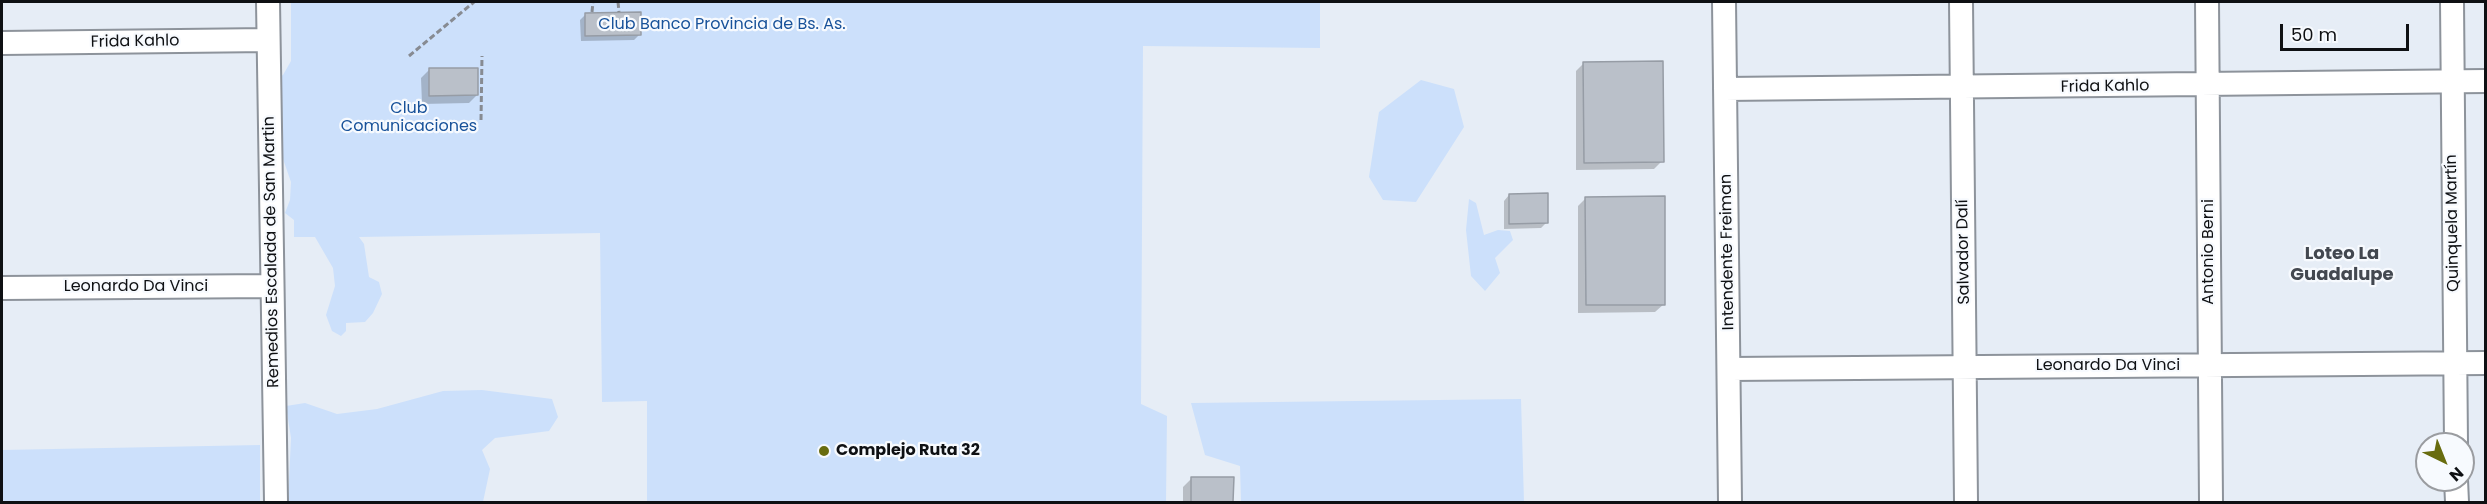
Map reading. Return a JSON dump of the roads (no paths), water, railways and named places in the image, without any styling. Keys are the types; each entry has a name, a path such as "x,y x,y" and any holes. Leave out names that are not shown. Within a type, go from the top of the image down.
{"street":[{"name":"Remedios Escalada de San Martin","path":"268,2 276,502"},
{"name":"Intendente Freiman","path":"1724,2 1730,502"},
{"name":"Salvador Dalí","path":"1961,2 1966,502"},
{"name":"Antonio Berni","path":"2207,2 2211,502"},
{"name":"Quinquela Martín","path":"2451,2 2456,432"},
{"name":"Frida Kahlo","path":"2,43 268,40"},
{"name":"Frida Kahlo","path":"1725,89 2208,86 2486,81"},
{"name":"Leonardo Da Vinci","path":"2,288 271,286"},
{"name":"Leonardo Da Vinci","path":"1730,369 2486,363"}],"place":[{"name":"Complejo Ruta 32","path":"824,451"}],"district":[{"name":"Loteo La Guadalupe","path":"2342,264"}],"park label":[{"name":"Club Banco Provincia de Bs. As.","path":"722,25"},
{"name":"Club Comunicaciones","path":"409,118"}]}
